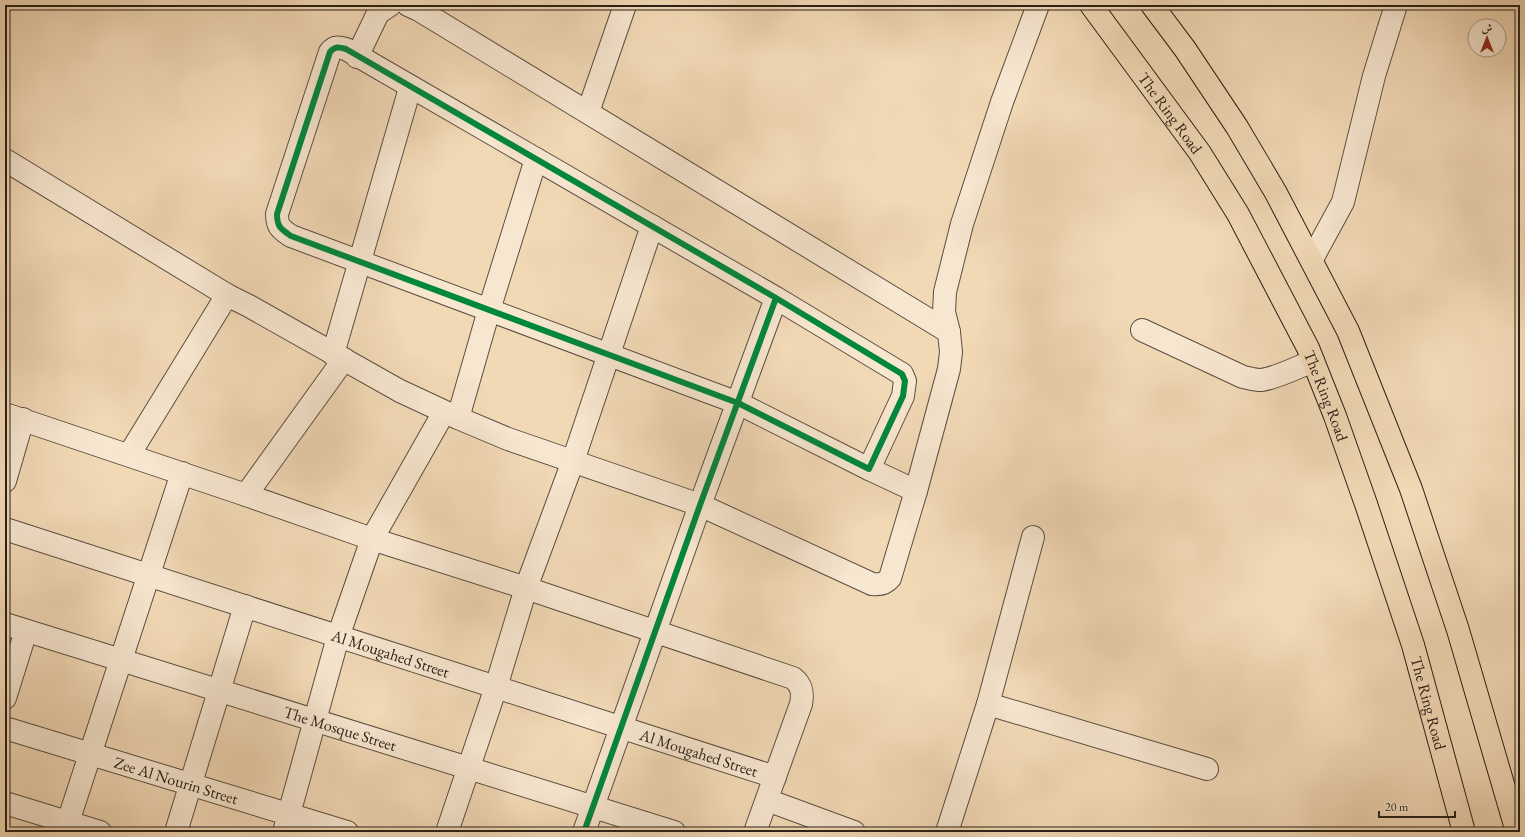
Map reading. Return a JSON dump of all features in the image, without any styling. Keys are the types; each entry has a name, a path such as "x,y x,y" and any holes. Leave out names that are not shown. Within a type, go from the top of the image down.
{"highway":[{"name":"The Ring Road","path":"1091,5 1106,23 1208,165 1238,214 1308,348 1343,438 1411,637 1464,832"},
{"path":"1152,5 1185,49 1238,127 1276,192 1348,330 1411,489 1458,630 1517,832"}],"street":[{"path":"357,57 378,13 390,5"},
{"path":"408,5 426,14 949,332"},
{"path":"588,112 625,5"},
{"path":"8,169 227,295 400,391 451,415 508,439 700,505 872,584 876,584 887,582 890,578 916,491 949,369 951,352 949,332 944,312 945,292 962,224 1002,102 1038,5"},
{"path":"1312,259 1343,202 1374,76 1396,5"},
{"path":"869,469 903,396 905,381 902,374 776,298 340,47 335,47 330,52 277,214 277,222 280,228 291,236 738,403 869,469 916,491"},
{"path":"246,495 338,357 360,261 410,88"},
{"path":"287,823 338,637 372,540 451,415 488,310 536,159"},
{"path":"447,832 496,687 526,588 574,461 652,226"},
{"path":"128,455 227,295"},
{"path":"584,832 654,631 776,298"},
{"path":"1142,330 1242,377 1252,379 1269,378 1313,361"},
{"path":"5,480 14,417 182,473 372,540 526,588 785,675 799,682 803,696 755,832"},
{"path":"68,822 182,473"},
{"name":"Al Mougahed Street","path":"5,529 775,777"},
{"path":"947,832 988,704 1033,536"},
{"path":"176,832 245,606"},
{"name":"The Mosque Street","path":"5,624 315,722 674,832"},
{"path":"5,698 26,631"},
{"path":"988,704 1207,768"},
{"name":"Zee Al Nourin Street","path":"5,728 191,784 287,823 347,832"},
{"path":"767,800 854,832"},
{"path":"5,803 99,832"}],"cycle path":[{"path":"584,832 700,505 776,298 902,374 905,381 903,396 869,469 738,403 291,236 280,227 277,214 330,52 337,48 346,49 776,298"}]}
